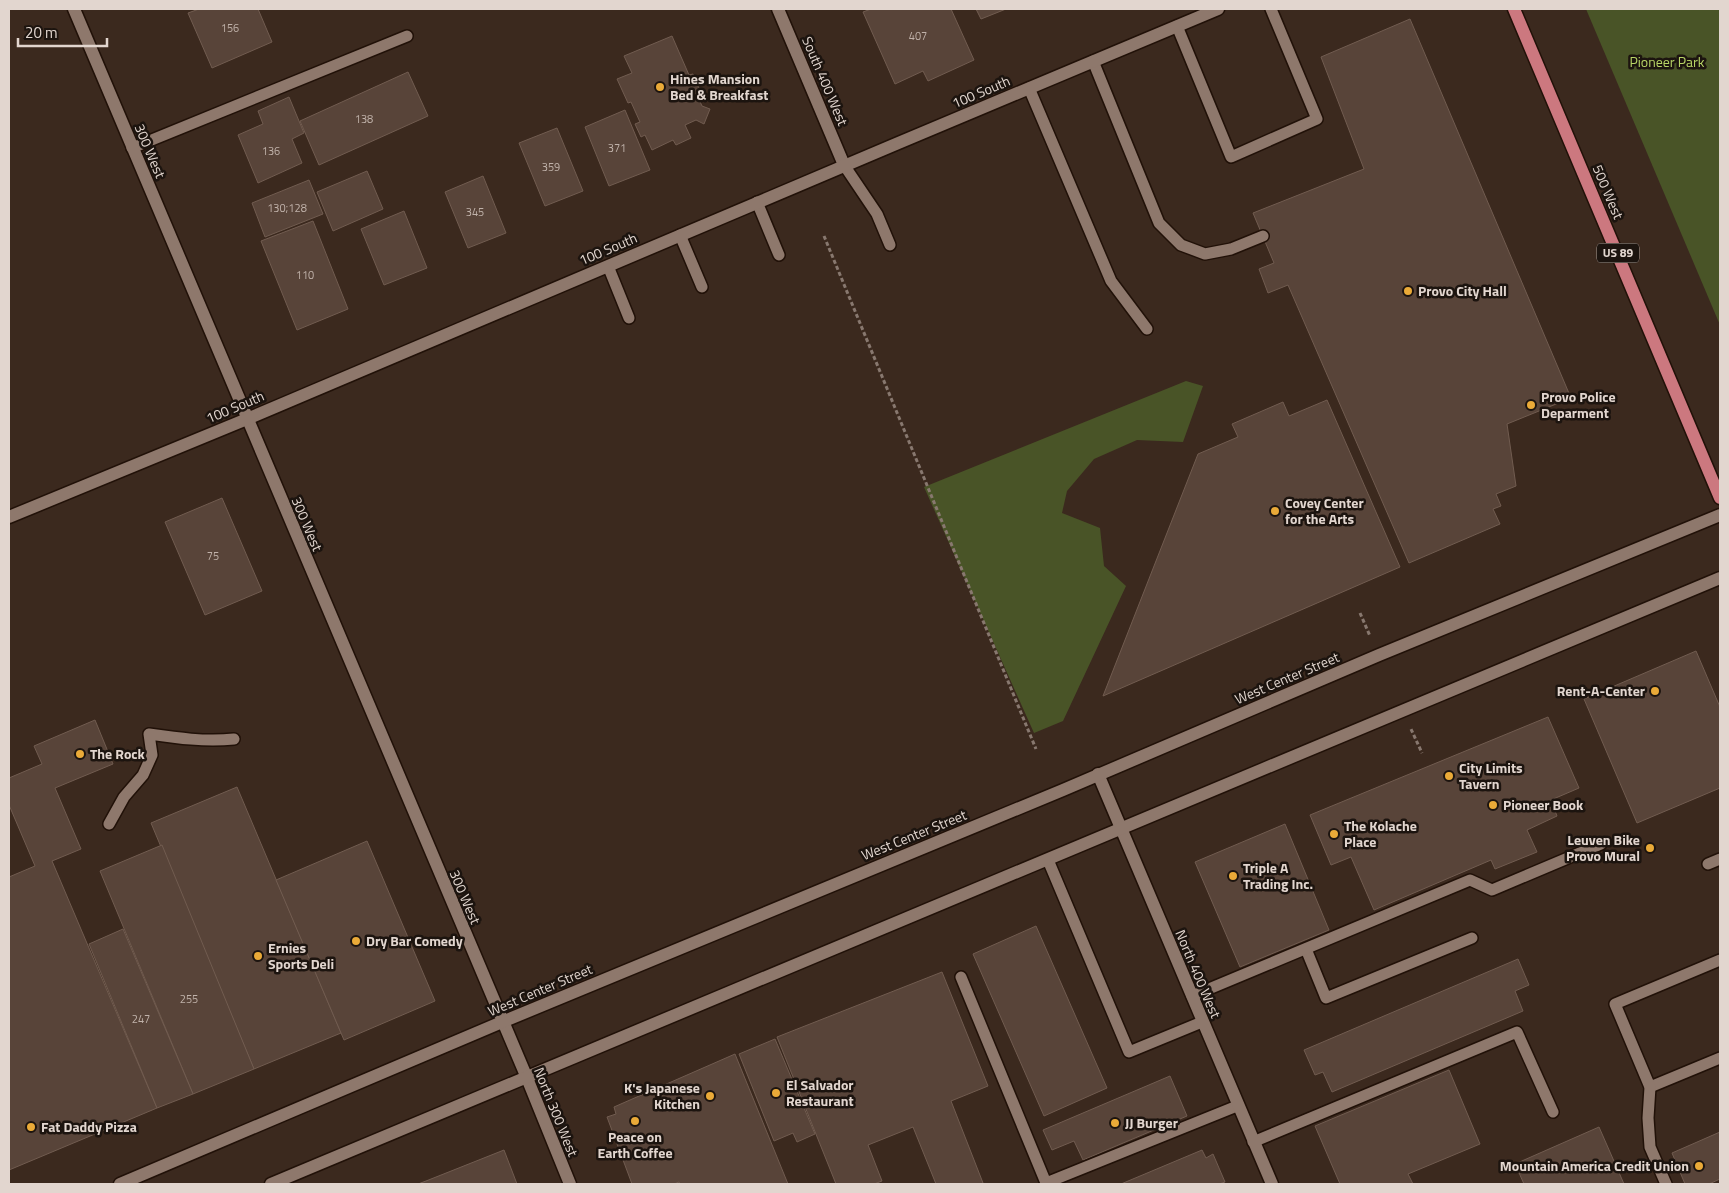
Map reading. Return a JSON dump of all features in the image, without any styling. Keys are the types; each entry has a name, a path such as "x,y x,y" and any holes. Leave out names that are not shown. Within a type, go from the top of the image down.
{"main road":[{"name":"300 West","path":"74,9 514,1050"},
{"name":"South 400 West","path":"778,9 844,166"},
{"name":"100 South","path":"9,517 247,419 757,202 1218,9"},
{"name":"500 West","path":"1514,9 1720,498"},
{"name":"West Center Street","path":"120,1184 1379,655 1720,515"},
{"path":"271,1184 1720,578"},
{"name":"North 400 West","path":"1098,774 1272,1184"},
{"name":"North 300 West","path":"514,1050 570,1184"}],"lane":[{"path":"1177,26 1231,157 1317,120 1271,9"},
{"path":"132,148 407,36"},
{"path":"1093,61 1160,223 1181,245 1205,254 1231,249 1263,236"},
{"path":"1029,88 1111,281 1147,329"},
{"path":"844,166 877,214 890,245"},
{"path":"757,202 779,255"},
{"path":"680,235 702,287"},
{"path":"608,266 629,318"},
{"path":"109,824 124,797 143,775 152,755 149,734 197,740 216,741 234,739"},
{"path":"1192,996 1470,880 1492,890 1601,844"},
{"path":"1708,864 1720,859"},
{"path":"1048,860 1130,1052 1202,1022"},
{"path":"1306,949 1326,998 1472,938"},
{"path":"1666,1184 1650,1146 1648,1118 1650,1087 1615,1004 1720,960"},
{"path":"961,977 1045,1184 1238,1106"},
{"path":"1253,1142 1517,1032 1553,1112"},
{"path":"1650,1087 1720,1058"}],"path":[{"path":"824,236 1036,750"},
{"path":"1360,613 1371,637"},
{"path":"1410,726 1422,753"}],"green space":[{"name":"Pioneer Park","path":"1586,9 1720,9 1720,325"},
{"path":"1186,381 1203,386 1183,442 1137,440 1094,459 1067,491 1062,513 1100,528 1104,566 1126,586 1063,721 1034,733 924,487"}],"building":[{"path":"199,9 258,9 272,42 212,68 188,13"},
{"path":"871,9 951,9 974,60 928,81 923,71 895,84 863,12"},
{"path":"976,9 1006,9 981,19"},
{"name":"Provo City Hall","path":"1410,19 1571,398 1507,424 1516,486 1496,494 1501,506 1493,509 1500,524 1409,563 1288,285 1268,293 1259,269 1274,263 1253,213 1364,169 1321,57"},
{"name":"Hines Mansion Bed & Breakfast","path":"672,36 689,75 693,74 702,95 698,97 702,106 710,109 704,124 696,120 685,125 691,138 676,145 673,140 652,150 645,135 641,137 635,124 640,122 631,102 628,103 617,79 632,73 624,56"},
{"path":"408,72 428,116 319,165 300,121"},
{"path":"289,97 304,133 292,139 302,163 258,183 238,135 263,124 258,111"},
{"path":"625,110 650,170 609,186 585,127"},
{"path":"557,128 583,191 545,206 519,143"},
{"path":"367,171 383,209 333,231 317,192"},
{"path":"483,176 506,233 468,248 445,192"},
{"path":"309,180 323,214 265,237 252,203"},
{"path":"404,211 427,268 384,285 361,229"},
{"path":"313,221 348,309 297,330 261,241"},
{"name":"Covey Center for the Arts","path":"1327,400 1400,567 1103,696 1198,454 1238,437 1232,424 1283,402 1289,416"},
{"path":"222,498 262,591 205,615 165,522"},
{"path":"1696,651 1720,707 1720,788 1637,823 1584,699"},
{"path":"1548,717 1579,788 1551,800 1557,816 1527,830 1537,852 1495,869 1491,860 1374,910 1351,857 1331,865 1310,815"},
{"path":"95,720 113,764 55,788 81,849 52,861 157,1108 9,1170 9,877 35,866 9,805 9,778 42,764 34,746"},
{"name":"Ernies Sports Deli","path":"237,787 341,1033 254,1069 151,823"},
{"path":"1285,824 1329,930 1240,967 1195,862"},
{"name":"Dry Bar Comedy","path":"367,841 435,1001 344,1040 276,880"},
{"path":"162,845 254,1069 193,1094 100,871"},
{"path":"1036,926 1107,1088 1044,1116 973,954"},
{"path":"123,929 193,1094 157,1108 89,944"},
{"path":"1518,959 1529,985 1515,991 1523,1011 1332,1092 1323,1072 1315,1075 1304,1050"},
{"path":"942,972 988,1086 951,1101 983,1183 936,1184 913,1127 868,1145 882,1181 874,1184 836,1184 777,1037"},
{"name":"El Salvador Restaurant","path":"775,1039 815,1134 797,1142 793,1133 774,1141 739,1054"},
{"path":"735,1054 788,1184 680,1184 679,1182 674,1184 632,1184 607,1117 616,1114 614,1107"},
{"path":"1449,1070 1480,1144 1408,1174 1413,1184 1340,1184 1315,1126"},
{"name":"JJ Burger","path":"1170,1076 1187,1116 1083,1160 1074,1141 1052,1150 1043,1130"},
{"path":"1599,1127 1624,1184 1524,1184 1515,1164"},
{"name":"Mountain America Credit Union","path":"1720,1132 1720,1179 1709,1184 1685,1184 1672,1153"},
{"path":"504,1150 517,1184 418,1184 426,1181"},
{"path":"1202,1150 1206,1158 1213,1154 1225,1182 1219,1184 1121,1184"}],"place":[{"name":"Hines Mansion Bed & Breakfast","path":"660,87"},
{"name":"Provo City Hall","path":"1408,291"},
{"name":"Provo Police Deparment","path":"1531,405"},
{"name":"Covey Center for the Arts","path":"1275,511"},
{"name":"Rent-A-Center","path":"1655,691"},
{"name":"The Rock","path":"80,754"},
{"name":"City Limits Tavern","path":"1449,776"},
{"name":"Pioneer Book","path":"1493,805"},
{"name":"The Kolache Place","path":"1334,834"},
{"name":"Leuven Bike Provo Mural","path":"1650,848"},
{"name":"Triple A Trading Inc.","path":"1233,876"},
{"name":"Dry Bar Comedy","path":"356,941"},
{"name":"Ernies Sports Deli","path":"258,956"},
{"name":"El Salvador Restaurant","path":"776,1093"},
{"name":"K's Japanese Kitchen","path":"710,1096"},
{"name":"Peace on Earth Coffee","path":"635,1121"},
{"name":"JJ Burger","path":"1115,1123"},
{"name":"Fat Daddy Pizza","path":"31,1127"},
{"name":"Mountain America Credit Union","path":"1699,1166"}]}
